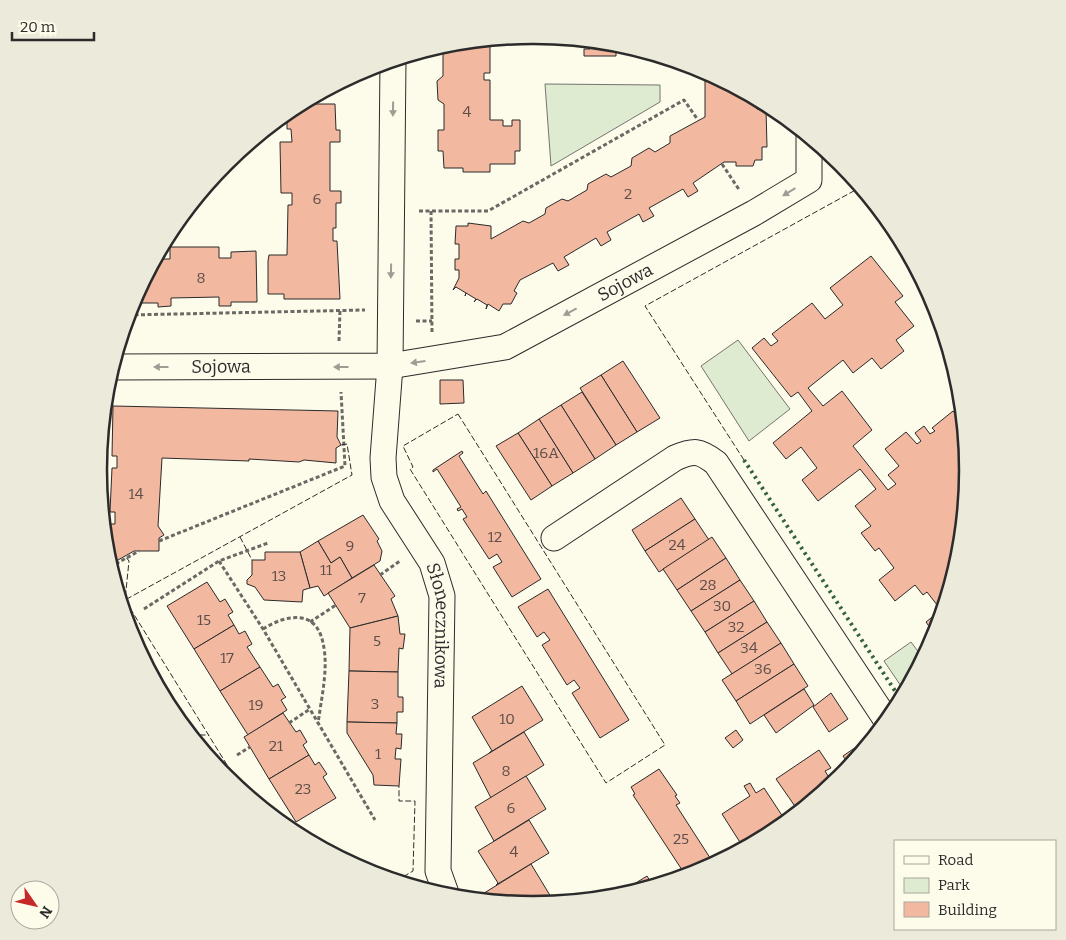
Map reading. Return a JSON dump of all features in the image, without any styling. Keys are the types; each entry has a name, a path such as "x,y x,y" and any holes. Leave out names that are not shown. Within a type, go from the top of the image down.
{"street":[{"path":"390,366 393,67"},
{"name":"Sojowa","path":"120,366 390,366 505,347 754,213 809,180 809,146"},
{"name":"Słonecznikowa","path":"390,366 383,458 384,477 392,500 432,563 442,596 438,872 443,887"},
{"path":"554,538 676,458 691,451 705,455 716,462 882,714"}],"path":[{"path":"392,211 488,211 684,100 698,120"},
{"path":"722,164 754,213"},
{"path":"431,211 432,360"},
{"path":"339,344 340,310"},
{"path":"136,315 352,310"},
{"path":"159,541 345,466 343,445"},
{"path":"144,608 219,561 268,543"},
{"path":"117,563 139,551"},
{"path":"219,561 263,630 375,820"},
{"path":"310,622 336,605"},
{"path":"263,630 276,620 290,616 303,618 316,628 323,642 324,669 318,724"},
{"path":"289,722 310,709"},
{"path":"237,755 250,747"}],"green space":[{"path":"545,84 660,85 660,102 551,166"},
{"path":"738,340 790,409 749,441 701,366"},
{"path":"911,642 918,652 901,685 884,661"}],"building":[{"path":"490,46 490,73 484,73 484,80 490,80 490,120 503,120 503,126 512,126 512,120 520,120 520,151 515,151 515,164 490,164 490,172 463,172 463,168 444,168 443,151 438,151 438,130 444,130 444,104 438,100 437,81 443,76 443,54"},
{"path":"590,47 616,52 616,56 584,56 584,49 590,49"},
{"path":"705,80 766,114 767,147 762,147 762,160 755,160 753,166 736,166 736,162 724,162 693,183 698,191 688,197 683,189 649,208 654,216 643,222 639,214 607,232 611,240 601,246 596,238 564,257 569,265 558,271 553,263 520,280 514,291 517,293 511,304 503,304 499,311 488,304 486,309 487,305 477,299 474,302 476,299 456,287 453,290 459,278 459,270 455,270 455,259 459,259 459,244 455,244 456,226 468,226 468,223 491,226 491,239 523,221 529,223 545,214 546,208 562,199 568,201 587,190 588,184 606,174 611,177 631,166 632,158 649,148 655,152 670,143 670,136 705,117"},
{"path":"315,104 335,104 336,130 340,130 340,142 330,142 330,191 341,191 341,203 336,203 336,228 333,228 333,241 337,241 340,299 284,299 284,294 268,294 269,255 287,255 288,205 292,205 292,193 281,193 280,142 292,142 291,129 287,129 287,123"},
{"path":"170,247 219,247 219,258 231,258 231,252 256,251 257,302 231,302 231,306 219,306 219,297 171,298 171,306 158,307 158,303 141,303 163,259 170,259"},
{"path":"871,256 903,296 895,302 914,326 896,340 904,351 881,369 872,358 853,373 843,360 808,388 823,406 842,391 872,430 853,446 888,490 896,484 888,475 899,466 885,449 906,432 917,444 921,441 915,433 924,426 930,434 935,431 932,428 953,411 956,415 959,470 956,526 945,580 937,605 927,592 923,595 915,585 895,601 879,580 894,568 879,548 875,551 861,533 871,526 855,506 876,489 860,469 818,501 802,480 817,468 801,447 786,459 773,443 812,411 798,392 791,397 752,348 764,338 771,346 778,341 772,334 812,303 825,319 843,305 830,288"},
{"path":"623,361 660,418 637,432 601,375"},
{"path":"601,375 637,432 616,445 580,388"},
{"path":"440,380 463,380 464,403 440,404"},
{"path":"582,392 616,445 595,459 561,405"},
{"path":"561,405 595,459 573,473 539,419"},
{"path":"113,406 338,411 337,437 341,445 336,448 336,463 304,460 299,462 249,459 249,461 162,458 158,526 164,535 159,538 159,551 134,551 117,561 110,525 115,524 115,512 110,512 112,468 117,468 117,456 112,456"},
{"path":"539,419 573,473 552,486 518,433"},
{"path":"518,433 552,486 531,500 496,446"},
{"path":"462,451 463,453 459,456 483,494 486,491 541,579 512,597 493,567 502,562 497,554 489,559 463,519 467,517 462,509 458,511 457,509 461,507 437,469 433,472 433,470"},
{"path":"681,498 695,519 645,551 632,530"},
{"path":"363,515 379,539 377,541 382,551 380,561 352,578 340,557 331,563 318,541"},
{"path":"695,519 709,540 659,572 645,551"},
{"path":"712,537 726,558 677,590 663,569"},
{"path":"318,541 331,563 340,557 352,578 324,596 318,586 310,588 300,552"},
{"path":"265,552 300,552 310,588 303,590 302,602 264,600 255,587 247,584 247,580 252,575 252,560 265,560"},
{"path":"726,558 740,580 691,611 677,590"},
{"path":"374,565 395,596 391,599 398,616 350,628 328,593"},
{"path":"740,580 754,601 705,632 691,611"},
{"path":"207,582 220,602 225,599 233,612 228,615 234,625 194,649 167,606"},
{"path":"548,589 629,720 600,738 572,693 580,688 574,680 567,685 542,645 550,640 544,632 537,637 518,607"},
{"path":"754,601 767,622 718,653 705,632"},
{"path":"398,616 400,634 405,634 403,649 399,648 398,672 349,671 350,628"},
{"path":"934,616 929,627 926,622"},
{"path":"767,622 781,643 732,674 718,653"},
{"path":"234,625 239,634 245,631 252,644 247,647 260,667 220,691 194,649"},
{"path":"781,643 794,664 736,701 722,680"},
{"path":"794,664 808,686 750,724 736,701"},
{"path":"260,667 273,687 278,684 286,697 281,700 287,710 248,735 220,691"},
{"path":"349,671 398,672 398,697 403,697 403,712 397,712 397,723 347,722"},
{"path":"522,686 543,720 489,753 492,751 472,717"},
{"path":"804,689 814,705 776,733 764,715"},
{"path":"831,693 848,719 829,732 813,707"},
{"path":"283,713 296,732 300,730 307,742 303,745 309,755 269,779 244,737"},
{"path":"347,722 397,723 396,734 402,734 401,749 396,748 395,759 401,759 399,786 374,785 373,775 347,733"},
{"path":"736,730 743,740 733,748 725,738"},
{"path":"524,732 544,765 491,798 473,763"},
{"path":"856,747 856,747 845,759 843,756"},
{"path":"819,750 831,768 825,771 828,776 795,806 776,779"},
{"path":"309,755 315,765 319,762 327,774 323,777 336,798 296,822 269,779"},
{"path":"659,769 677,795 675,796 680,803 676,805 710,858 682,869 633,795 635,794 631,787"},
{"path":"526,776 546,809 494,841 475,807"},
{"path":"750,783 756,793 764,788 782,815 740,842 722,814 750,796 744,786"},
{"path":"529,820 549,853 496,885 498,883 478,851"},
{"path":"531,864 550,895 533,896 483,893"},
{"path":"647,876 649,880 643,882 634,884"}],"hedge":[{"path":"744,460 896,692"}],"fence":[{"path":"744,460 645,306 854,191"},
{"path":"458,414 665,745 606,783 410,469 413,467 403,446 458,414"},
{"path":"127,599 352,475 347,444 341,445"},
{"path":"240,537 252,560"},
{"path":"125,556 129,561 125,595"},
{"path":"129,606 228,767"},
{"path":"200,735 209,735"},
{"path":"399,786 399,801 415,801 413,871 404,876"}]}
